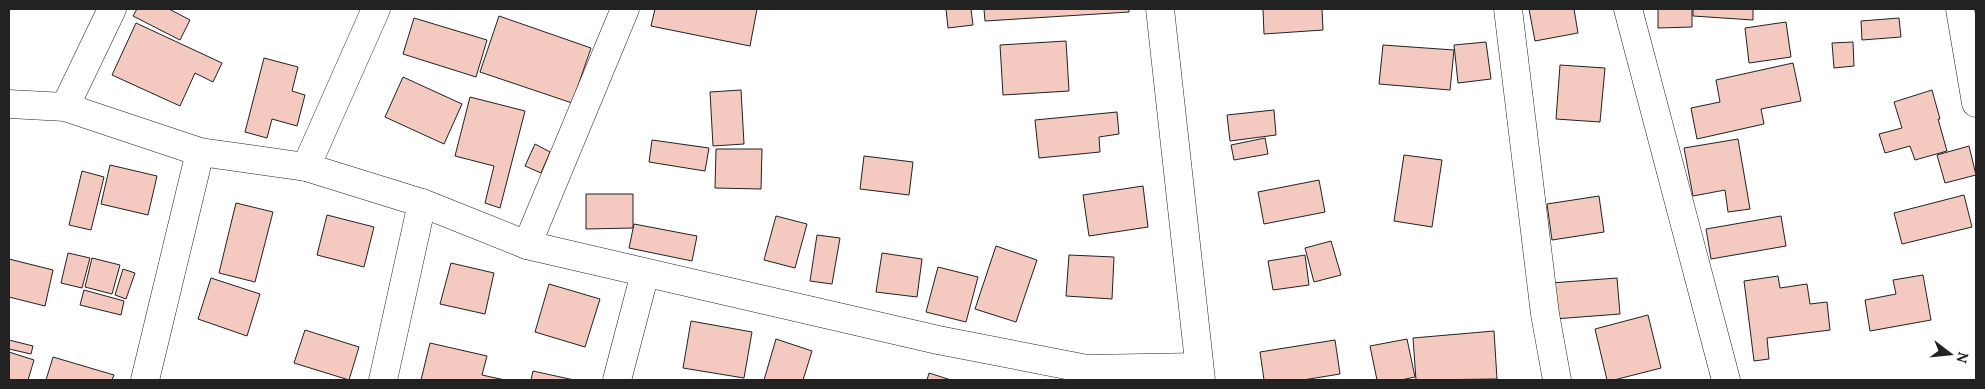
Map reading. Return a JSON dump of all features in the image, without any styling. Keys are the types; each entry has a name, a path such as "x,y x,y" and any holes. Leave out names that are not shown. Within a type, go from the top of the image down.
{"street":[{"path":"65,107 112,9"},
{"path":"306,167 376,9"},
{"path":"527,245 625,9"},
{"path":"9,104 65,107 200,152 306,167 422,203 527,245 938,340 1087,369 1200,374 1160,9"},
{"path":"1508,9 1545,314 1557,380"},
{"path":"1628,9 1726,380"},
{"path":"1960,9 1976,104"},
{"path":"145,380 200,152"},
{"path":"383,380 422,203"},
{"path":"617,380 645,273"}],"building":[{"path":"137,9 169,9 190,20 180,40 133,16"},
{"path":"655,9 757,9 750,46 651,26"},
{"path":"946,9 971,9 973,25 948,28"},
{"path":"984,9 1129,9 1129,12 985,21"},
{"path":"1263,9 1322,9 1323,30 1264,34"},
{"path":"1529,9 1574,9 1578,33 1535,41"},
{"path":"1658,9 1692,9 1692,27 1658,28"},
{"path":"1693,9 1753,9 1753,20 1693,16"},
{"path":"499,16 591,48 572,103 480,72"},
{"path":"414,18 487,40 476,77 403,54"},
{"path":"1899,18 1901,37 1862,40 1861,21"},
{"path":"1786,22 1791,57 1749,63 1745,28"},
{"path":"136,23 222,63 213,82 195,73 180,106 112,75"},
{"path":"1066,41 1069,91 1003,95 1000,45"},
{"path":"1486,42 1491,79 1458,83 1454,45"},
{"path":"1853,42 1854,66 1834,68 1832,43"},
{"path":"1383,45 1454,50 1450,90 1379,84"},
{"path":"264,58 298,67 292,91 305,95 297,126 272,119 267,138 245,132"},
{"path":"1793,63 1801,101 1761,109 1764,124 1697,139 1691,108 1720,102 1716,80"},
{"path":"1560,65 1605,68 1600,122 1556,119"},
{"path":"403,77 462,104 444,144 385,117"},
{"path":"741,90 744,144 713,146 710,92"},
{"path":"1932,90 1947,151 1915,160 1910,146 1885,153 1879,134 1902,128 1894,102"},
{"path":"470,97 525,111 500,208 485,203 494,166 455,156"},
{"path":"1274,110 1276,135 1230,141 1227,115"},
{"path":"1117,112 1119,134 1099,137 1100,152 1039,158 1035,120"},
{"path":"1265,138 1268,154 1234,160 1231,145"},
{"path":"1738,139 1750,209 1728,212 1725,190 1693,196 1684,148"},
{"path":"652,140 709,148 705,171 649,162"},
{"path":"535,144 550,152 541,173 525,166"},
{"path":"1969,146 1976,175 1945,183 1937,155"},
{"path":"716,149 762,149 761,189 715,188"},
{"path":"1404,155 1442,160 1432,227 1394,221"},
{"path":"864,156 913,162 909,195 860,189"},
{"path":"110,165 157,176 148,215 101,204"},
{"path":"82,171 104,177 91,230 69,225"},
{"path":"1319,180 1325,212 1264,224 1258,192"},
{"path":"1143,186 1148,227 1089,236 1083,195"},
{"path":"586,194 633,194 633,228 586,229"},
{"path":"1964,195 1972,227 1902,244 1894,213"},
{"path":"1599,196 1604,232 1552,240 1547,204"},
{"path":"236,203 273,212 255,282 219,273"},
{"path":"327,215 374,227 364,267 317,255"},
{"path":"776,216 807,224 795,268 764,260"},
{"path":"1781,216 1786,246 1711,259 1706,229"},
{"path":"634,224 697,236 692,261 629,248"},
{"path":"817,235 840,238 832,284 810,281"},
{"path":"1331,241 1341,275 1314,282 1305,248"},
{"path":"996,246 1037,260 1016,322 975,309"},
{"path":"68,253 90,258 82,288 61,283"},
{"path":"882,253 922,259 917,297 876,292"},
{"path":"1069,255 1114,257 1112,299 1066,296"},
{"path":"1305,255 1309,285 1273,290 1268,261"},
{"path":"92,258 120,265 112,294 85,287"},
{"path":"9,259 53,270 45,306 9,297"},
{"path":"451,263 494,273 485,314 440,304"},
{"path":"938,267 978,277 966,322 926,312"},
{"path":"123,269 135,273 126,299 115,295"},
{"path":"1923,275 1931,320 1870,331 1865,300 1896,294 1893,280"},
{"path":"1778,276 1780,288 1807,284 1810,304 1827,302 1830,330 1767,338 1769,359 1754,361 1744,281"},
{"path":"211,278 260,294 247,336 198,319"},
{"path":"1617,278 1620,314 1554,319 1551,283"},
{"path":"549,284 600,299 585,347 535,332"},
{"path":"84,290 124,301 121,315 80,305"},
{"path":"1648,315 1661,368 1614,380 1607,380 1595,329"},
{"path":"691,321 752,332 744,378 683,368"},
{"path":"305,330 359,347 349,380 294,363"},
{"path":"1494,331 1497,379 1416,380 1413,338"},
{"path":"776,339 812,351 803,380 764,380"},
{"path":"1407,339 1415,377 1401,380 1377,380 1370,346"},
{"path":"9,340 33,346 31,354 9,349"},
{"path":"1335,340 1340,374 1303,380 1264,380 1260,352"},
{"path":"430,343 487,356 482,375 505,380 421,380"},
{"path":"9,352 34,360 28,380 9,380"},
{"path":"53,357 114,375 112,380 46,380"},
{"path":"533,371 574,380 531,380"},
{"path":"929,373 951,380 927,380"}]}
